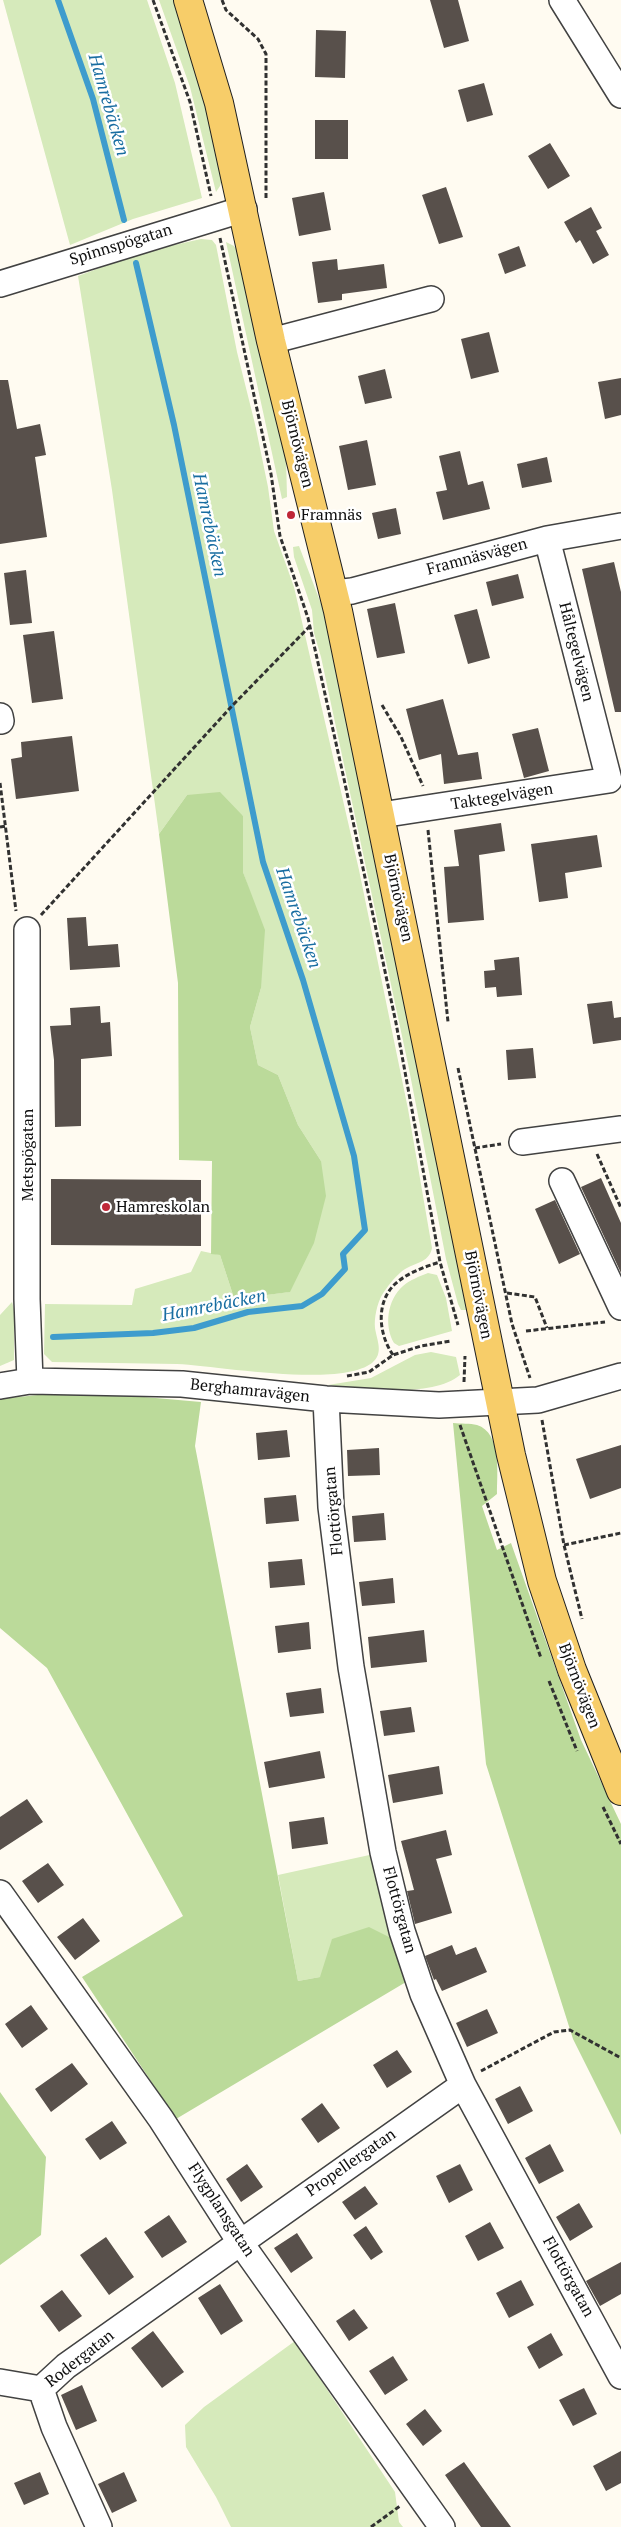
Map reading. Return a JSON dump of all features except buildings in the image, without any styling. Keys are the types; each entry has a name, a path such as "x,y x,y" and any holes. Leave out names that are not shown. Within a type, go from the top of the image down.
{"main road":[{"name":"Björnövägen","path":"188,0 219,104 244,209 271,341 334,593 500,1402 542,1581 572,1670 621,1791"}],"street":[{"path":"562,0 621,95"},
{"name":"Spinnspögatan","path":"0,284 216,216 244,209"},
{"path":"271,341 431,299"},
{"name":"Framnäsvägen","path":"334,593 352,591 546,539 621,526"},
{"name":"Håltegelvägen","path":"546,539 605,766"},
{"name":"Taktegelvägen","path":"381,815 609,780 605,766"},
{"name":"Metspögatan","path":"27,930 27,1299 30,1381"},
{"path":"522,1142 621,1129"},
{"path":"562,1181 615,1314"},
{"name":"Berghamravägen","path":"0,1386 30,1381 182,1384 326,1399 439,1404 538,1400 621,1376"},
{"name":"Flottörgatan","path":"326,1399 331,1507 351,1668 383,1852 402,1930 423,1994 462,2085 621,2376"},
{"name":"Flygplansgatan","path":"0,1893 161,2119 240,2242 442,2527"},
{"name":"Propellergatan","path":"240,2242 462,2085"},
{"name":"Rodergatan","path":"99,2527 54,2427 41,2389 66,2366 240,2242"},
{"path":"0,2382 41,2389"}],"path":[{"path":"153,0 190,102 271,474 280,536 292,565 310,627 394,1014 440,1262 414,1271 394,1285 385,1299 381,1318 382,1334 393,1355 421,1346 451,1341"},
{"path":"0,783 15,909 27,930 232,707 310,627"},
{"path":"0,827 6,826"},
{"path":"588,1133 621,1208"},
{"path":"474,1148 517,1341 538,1400 564,1545 584,1628"},
{"path":"507,1293 536,1297 547,1328"},
{"path":"526,1331 615,1314"},
{"path":"564,1545 621,1534"},
{"path":"462,2085 467,2078 554,2032 570,2030 621,2058"},
{"path":"371,2527 417,2494"}],"green space":[{"path":"3,0 147,0 175,83 202,198 133,219 70,245"},
{"path":"159,0 175,0 205,97 223,175 216,192 190,87"},
{"path":"201,239 212,240 216,245 237,352 268,487 274,531 294,587 359,870 408,1109 432,1248 428,1257 398,1274 382,1295 377,1307 375,1320 379,1347 376,1359 372,1363 356,1370 334,1374 278,1374 177,1364 52,1362 44,1354 45,1304 132,1305 135,1289 191,1272 201,1251 220,1255 234,1298 233,1306 251,1297 289,1292 321,1161 298,1125 278,1075 258,1065 250,1027 261,988 253,901 243,872 243,816 187,795 159,834 112,490 78,276 143,252"},
{"path":"226,242 234,246 240,255 286,457 287,497 282,499"},
{"path":"299,546 323,609 361,782 466,1301 466,1310 461,1310 458,1304 446,1259 408,1064 321,657 314,633 312,610 294,557 293,547"},
{"path":"220,792 243,816 243,872 265,930 261,988 250,1027 258,1065 278,1075 298,1125 321,1161 326,1196 314,1243 290,1292 251,1297 232,1307 234,1298 220,1255 211,1254 212,1161 179,1160 178,983 159,834 187,795"},
{"path":"428,1273 437,1275 446,1298 452,1331 399,1346 394,1343 388,1321 393,1298 403,1286"},
{"path":"12,1302 14,1309 14,1360 0,1366 0,1315"},
{"path":"431,1352 456,1357 460,1375 448,1382 433,1387 415,1389 378,1390 328,1385 371,1378 415,1355"},
{"path":"47,1394 110,1394 201,1402 195,1446 298,1981 320,1977 332,1939 369,1927 395,1940 406,1982 176,2119 82,1977 183,1916 47,1668 0,1628 0,1399"},
{"path":"453,1423 477,1425 485,1429 491,1436 496,1455 497,1494 482,1506 497,1550 511,1543 581,1740 621,1824 621,2135 573,2039 486,1764"},
{"path":"374,1854 395,1940 320,1977 298,1981 278,1875"},
{"path":"0,2092 46,2157 41,2235 0,2265"},
{"path":"295,2341 395,2492 399,2522 403,2527 231,2527 216,2497 186,2447 185,2425 204,2407"}],"waterway":[{"name":"Hamrebäcken","path":"58,0 93,99 124,220"},
{"name":"Hamrebäcken","path":"53,1337 153,1333 194,1328 248,1312 302,1306 322,1294 345,1269 343,1254 365,1230 354,1156 303,980 263,862 174,425 136,263"}],"place":[{"name":"Framnäs","path":"291,515"},
{"name":"Hamreskolan","path":"106,1207"}]}
